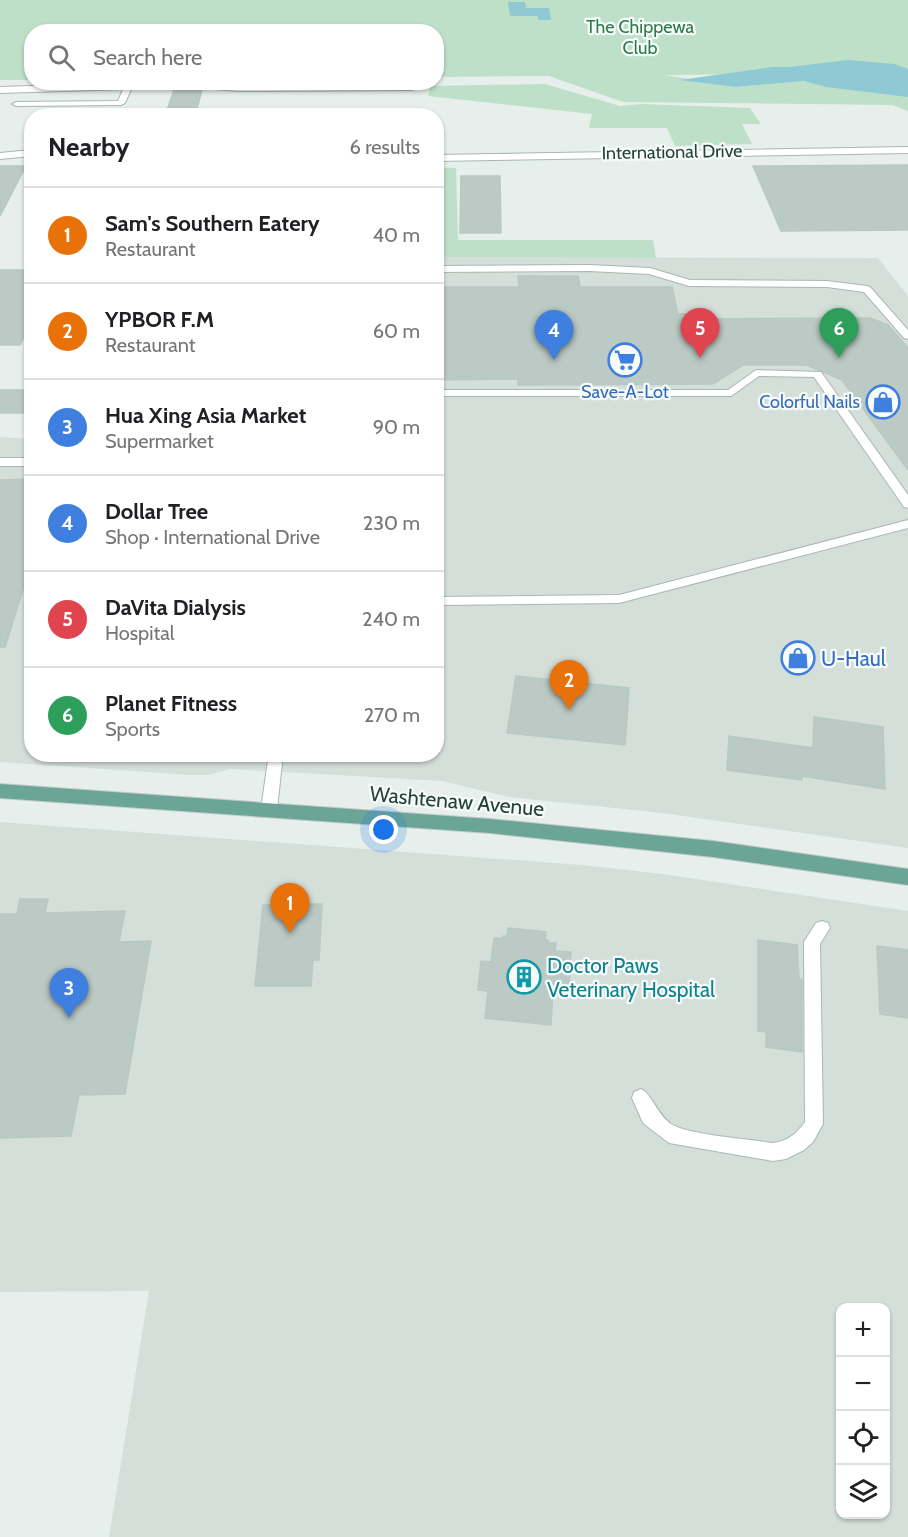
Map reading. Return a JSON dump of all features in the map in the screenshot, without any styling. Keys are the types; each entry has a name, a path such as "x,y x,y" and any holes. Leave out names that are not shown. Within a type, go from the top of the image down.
{"main road":[{"name":"Washtenaw Avenue","path":"0,790 419,819 604,837 908,877"}],"street":[{"path":"0,90 24,89"},
{"name":"International Drive","path":"444,158 908,150"},
{"path":"0,156 24,154"}],"lane":[{"path":"16,104 121,103 127,90"},
{"path":"444,269 589,268 650,271 688,283 827,284 867,289 908,336"},
{"path":"444,393 731,393 756,373 817,374 908,504"},
{"path":"0,462 24,462"},
{"path":"444,601 619,599 908,524"},
{"path":"270,809 275,762"},
{"path":"642,1098 645,1113 665,1131 676,1137 773,1152 788,1150 808,1136 814,1124 812,942 822,928"}],"shaded area":[{"path":"444,257 878,258 908,296 908,848 662,813 509,797 442,781 230,769 208,775 191,775 0,762 0,437 24,439 24,762 444,762"},
{"path":"0,822 582,865 663,874 908,911 908,1537 109,1537 149,1291 0,1292"}],"green space":[{"name":"The Chippewa Club","path":"0,0 908,0 908,73 665,75 736,87 804,81 908,96 908,111 892,105 623,102 549,76 444,77 444,24 24,24 24,80 0,80"},
{"path":"545,84 620,106 642,104 750,108 761,124 742,124 752,144 675,146 667,128 589,128 592,114 428,96 429,90 444,90 444,86"},
{"path":"444,167 456,168 458,240 653,240 656,258 444,257"}],"water":[{"path":"508,2 525,2 526,8 549,8 551,20 539,20 537,16 510,16"},
{"path":"848,60 894,64 908,69 908,97 826,87 804,81 736,87 680,80 772,67"}],"building":[{"path":"174,90 202,90 197,108 168,108"},
{"path":"908,165 908,230 781,231 753,166"},
{"path":"0,166 24,166 24,170 0,216"},
{"path":"461,176 500,176 501,233 460,233"},
{"path":"0,270 24,270 24,337 20,345 0,345"},
{"path":"518,276 578,276 580,287 672,287 678,314 692,314 693,319 870,318 888,325 908,348 908,470 842,380 807,365 743,365 713,384 518,385 518,379 444,380 444,287 519,287"},
{"path":"0,390 24,390 24,413 0,413"},
{"path":"24,479 24,586 5,647 0,647 0,480"},
{"path":"516,676 629,688 625,745 507,733"},
{"path":"814,717 883,727 885,789 802,776 802,780 727,770 729,736 813,748"},
{"path":"20,899 48,899 45,913 125,911 119,942 151,941 125,1094 79,1095 71,1136 0,1138 0,914 17,914"},
{"path":"322,904 319,960 313,960 311,986 255,986 263,905"},
{"name":"Doctor Paws Veterinary Hospital","path":"508,928 546,932 545,940 548,940 548,943 556,943 555,951 571,952 569,987 553,987 551,1025 485,1018 488,991 478,990 481,961 491,962 494,938 507,936"},
{"path":"758,940 797,945 799,979 802,980 802,1052 766,1047 766,1032 758,1031"},
{"path":"877,946 908,950 908,1018 880,1014"}],"place":[{"name":"DaVita Dialysis","path":"700,358"},
{"name":"Planet Fitness","path":"839,358"},
{"name":"Dollar Tree","path":"554,360"},
{"name":"Save-A-Lot","path":"625,360"},
{"name":"Colorful Nails","path":"883,402"},
{"name":"U-Haul","path":"798,658"},
{"name":"YPBOR F.M","path":"569,710"},
{"name":"Sam's Southern Eatery","path":"290,933"},
{"name":"Doctor Paws Veterinary Hospital","path":"524,977"},
{"name":"Hua Xing Asia Market","path":"69,1018"}]}
